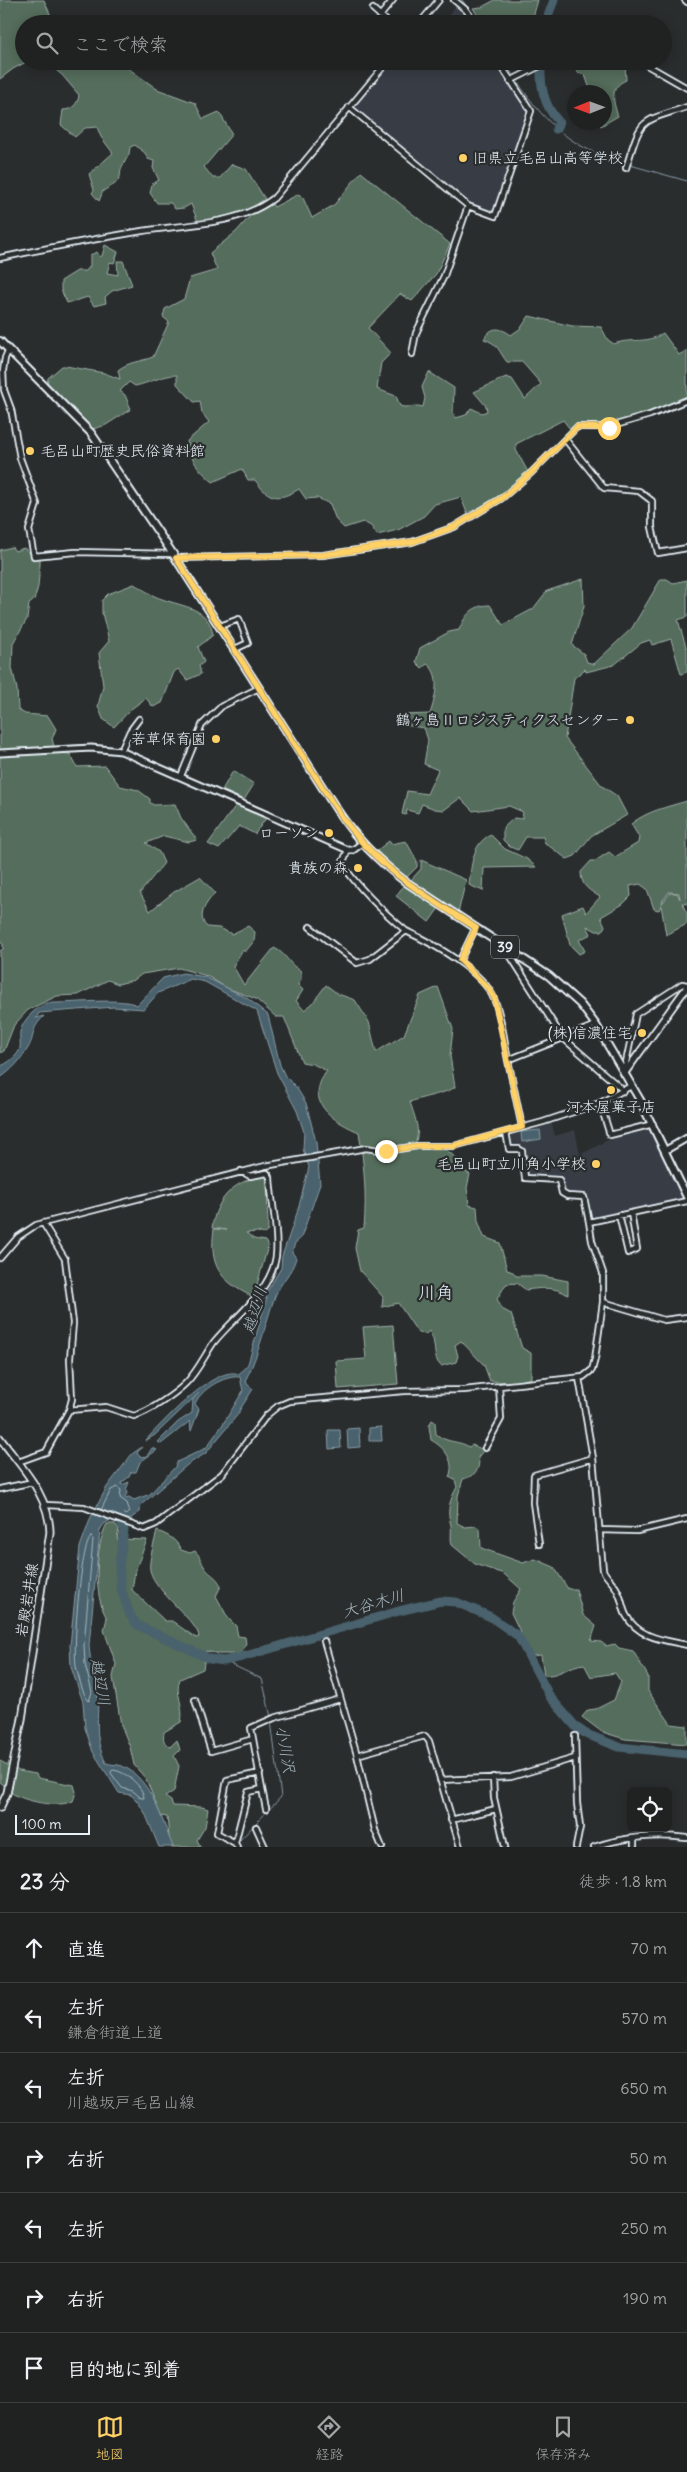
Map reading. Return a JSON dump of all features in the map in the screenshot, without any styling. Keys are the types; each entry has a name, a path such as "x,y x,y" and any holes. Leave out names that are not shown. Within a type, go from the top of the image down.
{"main road":[{"name":"39","path":"0,341 8,352 91,433 175,556 337,810 361,844 392,872 561,985 580,1004 596,1025 631,1086 666,1150 687,1197"},
{"path":"624,1074 687,986"},
{"name":"岩殿岩井線","path":"0,1438 33,1482 46,1505 49,1518 49,1544 22,1718 7,1793 0,1808"}],"street":[{"path":"381,15 392,0"},
{"path":"426,15 439,0"},
{"path":"454,0 470,15"},
{"path":"373,9 379,15"},
{"path":"0,258 136,232 204,223 256,209 274,198 381,70"},
{"path":"350,107 468,206 495,216 531,110 505,70"},
{"path":"513,80 530,70"},
{"path":"656,70 687,88"},
{"path":"626,168 637,133 645,122 657,115 674,113 687,107"},
{"path":"412,354 416,333 444,276 468,206"},
{"path":"8,352 4,358 4,390 11,409 20,458 37,504 29,530 34,556 75,552 175,556 323,555 412,542 454,527 502,498 531,473 577,427 609,428 650,415 687,400"},
{"path":"565,438 604,488 639,491 652,501 652,526 658,553 687,548"},
{"path":"220,626 238,619 248,643 234,649"},
{"path":"181,776 202,725 222,706 259,688"},
{"path":"122,751 130,731 138,719"},
{"path":"0,753 90,748 122,751 348,850 353,850 361,844"},
{"path":"348,850 342,864 373,902 406,932 460,960 488,988 494,997 522,1127"},
{"path":"310,927 357,962 370,959 406,932"},
{"path":"460,960 476,928"},
{"path":"504,946 562,1037 624,1091"},
{"path":"624,1074 636,1014 682,984 687,986"},
{"path":"508,1060 596,1025"},
{"path":"0,1258 30,1227 43,1223 242,1171 328,1154 366,1148 386,1151 417,1146 454,1146 506,1132 600,1102 631,1086"},
{"path":"600,1102 610,1135 652,1124"},
{"path":"46,1505 91,1509 133,1526 144,1529 150,1528 222,1474 268,1415 284,1404 302,1400 499,1386 579,1378 590,1373 593,1366 603,1302 603,1273 594,1250 584,1197 567,1196 562,1193 559,1180 525,1178 522,1151 519,1149 509,1149 506,1132"},
{"path":"666,1150 687,1138"},
{"path":"70,1410 106,1406 134,1416 152,1407 186,1382 223,1331 256,1296 269,1275 276,1258 270,1177 267,1173 250,1176 242,1171"},
{"path":"589,1222 687,1201"},
{"path":"619,1215 628,1254 637,1250 630,1212"},
{"path":"18,1462 46,1452 70,1410 72,1399 70,1358 73,1323 65,1259 43,1223"},
{"path":"603,1302 664,1320 687,1317"},
{"path":"579,1378 593,1458 603,1570 607,1578 616,1587 630,1621 647,1634 662,1641 687,1645"},
{"path":"485,1448 501,1419 499,1386"},
{"path":"539,1544 533,1503 534,1475 593,1458"},
{"path":"0,1489 33,1482"},
{"path":"599,1530 637,1531 687,1519"},
{"path":"324,1641 357,1755 373,1826 382,1847"},
{"path":"266,1807 266,1809 251,1728 274,1718 340,1699"},
{"path":"195,1700 211,1751 254,1739"},
{"path":"357,1755 425,1736 430,1741 460,1847"},
{"path":"575,1736 580,1827 576,1847"},
{"path":"440,1780 511,1777 575,1758"},
{"path":"260,1773 227,1780 217,1833 236,1845 248,1792 262,1789"},
{"path":"492,1777 496,1809 505,1847"},
{"path":"0,1790 7,1793"},
{"path":"451,1820 496,1809"},
{"path":"256,1827 266,1847"},
{"path":"594,1847 634,1839 687,1838"},
{"path":"634,1839 634,1847"}],"shaded area":[{"path":"457,5 467,15 449,15"},
{"name":"旧県立毛呂山高等学校","path":"384,70 502,70 529,111 493,212 471,205 353,107"},
{"name":"毛呂山町立川角小学校","path":"551,1121 555,1136 575,1130 580,1155 610,1139 648,1127 683,1198 592,1218 585,1195 568,1195 564,1192 561,1178 529,1177 524,1151 520,1146 510,1145 509,1133"}],"green space":[{"path":"0,0 44,0 51,15 15,15 15,68 0,79"},
{"path":"495,0 538,0 534,15 477,15 473,8 482,7"},
{"path":"56,70 131,70 157,89 195,103 203,119 219,112 232,134 204,167 213,178 220,178 232,164 246,169 265,199 247,211 198,222 191,204 184,208 175,209 171,203 157,203 150,193 152,184 159,180 153,168 154,161 148,159 145,153 135,145 130,147 129,154 121,169 120,177 115,184 103,191 99,201 92,193 94,190 89,174 113,153 101,137 97,127 85,128 75,137 61,125 63,110 74,106 79,95"},
{"path":"576,70 625,70 626,80 617,87 614,95 618,116 612,120 612,85 589,85 585,75 578,73"},
{"path":"361,172 450,244 436,274 412,301 400,294 368,328 391,353 381,363 377,389 396,396 400,406 423,407 425,398 422,387 429,372 454,388 453,413 456,418 466,415 471,408 482,413 487,411 486,406 474,392 506,377 512,379 525,399 541,384 522,362 507,362 496,346 484,339 490,332 496,329 503,330 511,335 521,328 529,316 572,326 601,327 608,340 614,344 651,339 663,333 679,355 687,350 687,398 607,425 577,424 570,429 563,420 516,444 516,450 528,472 492,501 467,513 461,497 435,504 424,516 398,530 377,535 371,526 363,522 344,528 336,520 330,504 317,498 306,499 299,489 280,497 270,495 255,480 248,480 242,469 213,482 195,464 187,441 209,422 202,413 200,401 194,402 177,384 177,375 166,376 135,386 129,382 120,391 125,395 131,409 106,425 93,429 47,385 48,378 62,366 104,373 120,379 118,370 122,367 153,357 169,322 163,317 165,309 184,299 190,278 217,270 210,253 236,232 252,214 272,204 274,207 299,194 303,198 312,218 334,205"},
{"path":"105,245 118,252 114,263 110,262 107,273 118,275 117,261 123,261 132,285 112,291 105,297 106,303 94,306 88,297 67,303 61,290 61,281 77,271 86,271 90,266 90,255 97,252 100,257 102,256"},
{"path":"12,547 15,551 24,548 30,553 32,558 40,558 38,587 34,600 29,604 27,619 13,643 12,668 17,689 18,710 25,714 48,716 56,729 52,739 56,753 70,754 77,767 105,766 120,786 138,790 150,799 150,803 154,805 175,804 181,818 197,840 189,842 164,836 146,843 159,852 164,863 140,893 150,911 174,892 200,877 215,893 208,901 202,914 207,927 219,928 232,934 248,926 255,932 254,941 246,951 242,951 233,966 244,985 274,948 278,950 293,966 301,971 301,979 298,985 303,990 296,1001 304,1010 312,1004 326,985 338,994 355,1000 369,1022 376,1052 404,1035 420,995 438,987 453,1029 450,1056 455,1087 410,1102 417,1129 415,1150 422,1149 432,1143 450,1153 458,1161 462,1170 470,1174 467,1188 469,1205 477,1207 478,1221 484,1237 500,1243 507,1270 513,1272 516,1276 542,1276 568,1281 568,1295 553,1289 526,1290 517,1283 506,1284 497,1299 502,1309 511,1314 522,1348 531,1353 531,1378 515,1382 490,1381 484,1365 461,1341 455,1345 458,1356 456,1362 441,1366 436,1358 432,1336 429,1331 426,1334 418,1333 398,1303 382,1307 383,1297 360,1271 355,1248 358,1230 364,1228 365,1216 364,1180 359,1132 340,1122 324,1109 318,1092 320,1082 327,1071 313,1064 302,1062 284,1017 276,1017 256,999 227,988 207,976 179,968 142,974 134,980 118,984 108,980 78,995 57,996 28,1010 14,1025 4,1051 0,1053 0,951 3,949 3,944 0,942 0,550"},
{"path":"583,579 584,606 572,645 584,654 587,662 594,664 632,628 661,579 667,579 673,583 687,580 687,617 678,620 687,650 687,672 681,674 671,639 652,645 650,640 641,643 614,665 586,672 585,669 574,678 565,738 602,786 617,796 627,815 591,836 575,856 567,859 545,843 543,837 526,837 518,850 510,847 503,840 503,828 514,818 522,819 523,812 509,806 473,811 460,798 444,810 422,804 418,813 407,810 406,815 402,814 407,791 427,794 438,770 424,764 428,740 424,728 404,725 401,721 403,715 430,714 434,701 436,680 432,668 427,664 422,668 416,662 420,648 449,632 459,630 467,615 474,609 490,605 503,625 533,609 547,591"},
{"path":"134,584 158,598 201,613 211,626 213,635 198,647 204,662 199,666 201,674 187,680 178,669 174,672 162,703 153,707 146,698 131,709 114,727 103,719 98,706 103,686 99,653 109,641 102,613 102,600 108,594"},
{"path":"233,771 254,784 244,800 222,790"},
{"path":"687,801 687,904 682,903 687,914 687,924 666,935 661,905 659,910 654,909 647,889 640,884 630,886 631,896 623,904 601,917 605,926 602,931 596,931 587,926 591,934 579,940 585,951 579,954 570,945 562,914 583,906 586,913 600,897 589,890 584,884 581,872 591,861 595,861 609,852 615,857 638,843 639,837 631,824 650,813","holes":["669,892 679,893 680,899 677,893 670,893 661,905"]},
{"path":"236,805 266,818 255,834 239,826 219,849 208,844"},
{"path":"491,835 505,849 527,859 536,867 484,868 483,891 469,885 471,871 476,849 485,838"},
{"path":"389,841 391,844 406,841 417,861 417,867 406,878 375,852"},
{"path":"421,860 466,880 458,913 410,881 421,869"},
{"path":"404,885 439,908 429,922 396,896"},
{"path":"267,1176 268,1231 264,1234 258,1232 246,1233 254,1239 265,1241 268,1246 255,1292 251,1296 231,1284 219,1270 213,1252 214,1229 227,1230 212,1228 218,1208 229,1192 237,1185 246,1181"},
{"path":"393,1325 398,1384 338,1389 336,1361 366,1359 363,1327"},
{"path":"432,1420 435,1422 436,1434 440,1437 484,1450 478,1457 479,1465 476,1471 471,1476 463,1479 458,1496 457,1523 465,1527 476,1526 480,1529 481,1548 523,1563 535,1559 554,1567 568,1589 576,1589 583,1615 596,1626 591,1641 601,1642 606,1646 615,1644 619,1648 633,1651 648,1676 648,1691 671,1724 687,1726 687,1744 625,1739 602,1732 582,1717 588,1710 596,1709 614,1700 621,1682 615,1673 591,1677 584,1664 554,1674 544,1675 541,1655 532,1656 511,1613 513,1602 521,1589 504,1574 475,1564 452,1545 449,1510 457,1487 455,1480 449,1477 451,1465 448,1455 431,1440 429,1426"},
{"path":"107,1524 115,1524 119,1529 117,1539 147,1540 135,1571 132,1590 165,1621 172,1621 196,1638 199,1637 192,1624 167,1597 153,1578 150,1562 157,1531 171,1538 181,1550 190,1553 195,1551 197,1553 205,1568 221,1586 216,1596 228,1618 236,1626 238,1636 245,1637 246,1644 241,1654 219,1654 206,1651 203,1669 180,1679 178,1689 182,1710 181,1722 164,1732 166,1744 170,1747 177,1740 180,1750 174,1756 179,1766 174,1791 165,1797 171,1801 173,1806 208,1809 205,1827 197,1840 201,1847 170,1847 167,1817 161,1816 146,1779 134,1765 130,1747 121,1725 113,1677 116,1664 104,1630 107,1618 99,1597 97,1571 100,1545"},
{"path":"0,1761 19,1771 36,1774 38,1778 74,1785 76,1792 73,1801 52,1804 28,1800 15,1795 0,1782"}],"water":[{"path":"183,973 205,977 247,998 268,1015 280,1065 285,1076 296,1087 306,1103 316,1142 320,1184 301,1238 295,1243 292,1252 296,1258 275,1296 259,1348 246,1379 247,1384 253,1389 239,1413 206,1453 187,1465 141,1505 140,1512 131,1518 132,1524 117,1516 104,1524 100,1530 89,1645 97,1691 99,1743 106,1763 122,1766 132,1772 148,1790 160,1813 173,1847 159,1847 145,1813 131,1795 119,1793 93,1752 85,1728 83,1702 71,1667 70,1646 80,1547 91,1517 107,1487 132,1454 142,1447 137,1453 140,1457 147,1456 152,1448 157,1450 140,1462 136,1472 131,1472 129,1477 121,1483 122,1485 129,1482 126,1490 128,1492 124,1498 129,1497 134,1500 150,1494 175,1467 177,1462 206,1448 243,1391 240,1377 227,1378 220,1381 207,1389 195,1404 199,1409 191,1431 190,1421 161,1444 158,1442 178,1422 192,1413 193,1399 199,1393 155,1435 145,1441 175,1410 203,1386 229,1373 239,1374 248,1364 267,1297 260,1301 281,1268 282,1256 298,1210 309,1167 303,1149 304,1132 297,1111 277,1073 257,1011 205,982 191,979 158,993 144,1009 114,1007 39,1013 36,1018 44,1016 34,1029 30,1044 22,1057 12,1069 0,1078 0,1066 6,1064 19,1051 20,1032 27,1018 47,1003 120,1001 137,1005 163,978"},
{"path":"540,1130 541,1139 522,1142 521,1132"},
{"path":"381,1427 382,1441 369,1441 369,1428"},
{"path":"359,1428 360,1447 348,1448 347,1429"},
{"path":"328,1430 340,1430 341,1448 329,1449"}],"waterway":[{"path":"462,0 473,15"},
{"path":"548,15 554,0"},
{"path":"510,70 541,113 568,138 604,157 626,164"},
{"path":"541,70 546,102 559,122 556,129"},
{"path":"630,165 687,181"},
{"name":"大谷木川","path":"118,1513 124,1530 119,1566 121,1589 130,1615 137,1625 210,1659 224,1661 242,1657 399,1611 441,1601 456,1602 491,1617 518,1636 550,1697 576,1727 586,1734 619,1747 687,1754"},
{"name":"小川沢","path":"224,1661 262,1679 271,1717"},
{"name":"小川沢","path":"237,1843 281,1797 271,1721"}],"place":[{"name":"旧県立毛呂山高等学校","path":"463,158"},
{"name":"毛呂山町歴史民俗資料館","path":"30,451"},
{"name":"鶴ヶ島Ⅱロジスティクスセンター","path":"630,720"},
{"name":"若草保育園","path":"216,739"},
{"name":"ローソン","path":"329,833"},
{"name":"貴族の森","path":"358,868"},
{"name":"(株)信濃住宅","path":"642,1033"},
{"name":"河本屋菓子店","path":"611,1090"},
{"name":"毛呂山町立川角小学校","path":"596,1164"}],"district":[{"name":"川角","path":"436,1293"}],"route":[{"path":"386,1151 417,1146 454,1146 522,1127 494,997 488,988 460,960 476,928 392,872 361,844 337,810 176,558 323,555 412,542 454,527 502,498 531,473 577,427 609,428"}],"water label":[{"name":"越辺川","path":"254,1310"},
{"name":"越辺川","path":"101,1682"}]}
